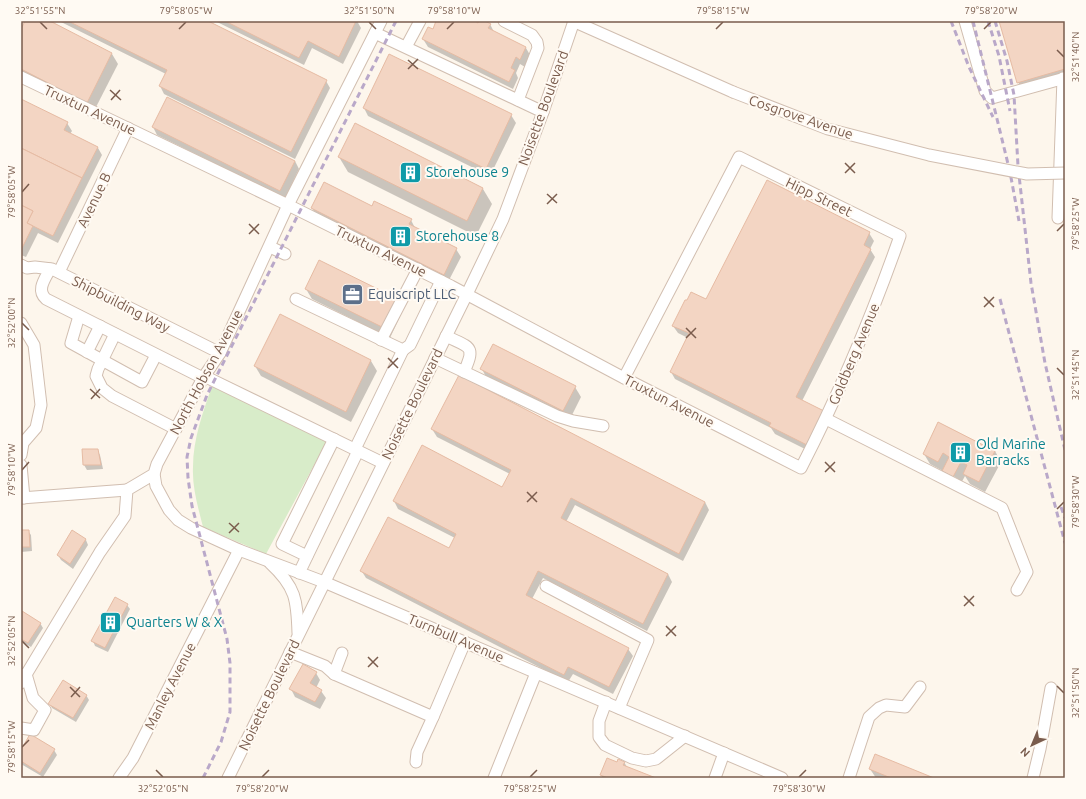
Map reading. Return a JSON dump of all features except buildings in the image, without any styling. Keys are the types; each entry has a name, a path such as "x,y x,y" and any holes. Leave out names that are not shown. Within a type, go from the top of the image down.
{"street":[{"name":"North Hobson Avenue","path":"154,474 157,464 203,377 220,353 288,205 381,21"},
{"path":"406,47 420,21"},
{"path":"504,21 532,35 537,42 538,48 518,100"},
{"name":"Cosgrove Avenue","path":"574,21 733,92 828,129 929,155 1027,174 1065,173"},
{"name":"Noisette Boulevard","path":"228,778 503,219 543,112 574,21"},
{"path":"965,21 985,91 992,98 1064,78 1058,218"},
{"path":"375,33 543,112"},
{"name":"Truxtun Avenue","path":"21,77 288,205 442,281 624,378 801,468"},
{"name":"Avenue B","path":"79,316 50,302 42,295 42,285 54,270 128,128"},
{"name":"Hipp Street","path":"624,378 739,157 900,236"},
{"name":"Goldberg Avenue","path":"801,468 826,419 878,298 900,236"},
{"path":"270,247 285,254"},
{"name":"Shipbuilding Way","path":"23,267 36,267 54,270 220,353"},
{"path":"381,340 418,269"},
{"path":"299,573 404,350 410,345 442,281"},
{"path":"296,299 404,350"},
{"path":"156,355 142,382 71,343 79,316 156,355 383,463"},
{"path":"21,323 34,345 41,405 36,428 23,444 21,455"},
{"path":"87,352 100,326"},
{"path":"115,334 96,376 98,382 106,392 176,429"},
{"path":"446,336 468,347 471,351 471,356 464,372"},
{"path":"435,358 557,416 573,421 603,426"},
{"path":"826,419 1002,508 1027,572 1017,590"},
{"path":"307,556 282,544 334,439"},
{"path":"21,464 23,498 127,490 154,474"},
{"name":"Turnbull Avenue","path":"154,474 160,497 178,520 191,528 239,550 324,582 782,778"},
{"path":"21,728 34,730 45,710 33,698 23,677 100,552 125,516 127,490"},
{"name":"Manley Avenue","path":"119,778 133,758 239,550"},
{"path":"266,560 277,569 290,586 295,596 298,635"},
{"path":"546,586 648,640 619,708"},
{"path":"416,762 417,752 465,642"},
{"path":"290,652 325,666 334,674 433,717"},
{"path":"334,674 342,653"},
{"path":"494,778 536,673"},
{"path":"849,778 869,717 879,708 886,705 905,707 920,687"},
{"path":"1033,778 1051,688"},
{"path":"606,702 599,721 599,737 605,744 632,758 646,761 656,759 684,736"},
{"path":"715,778 724,753"}],"green space":[{"path":"212,386 327,441 266,554 203,527 194,490 193,457 199,426"}],"railway":[{"path":"203,778 221,742 230,712 230,663 227,639 192,506 187,457 191,438 207,395 396,21"},
{"path":"951,21 969,67 993,117"},
{"path":"973,21 1010,172 1019,221"},
{"path":"988,21 999,56 1010,111"},
{"path":"995,21 1007,61 1014,95 1018,166 1031,283 1045,363 1065,450"},
{"path":"1000,299 1065,543"},
{"path":"1061,507 1065,518"}],"place":[{"name":"Storehouse 9","path":"411,172"},
{"name":"Storehouse 8","path":"400,236"},
{"name":"Equiscript LLC","path":"352,294"},
{"name":"Old Marine Barracks","path":"960,452"},
{"name":"Quarters W & X","path":"110,622"}]}
